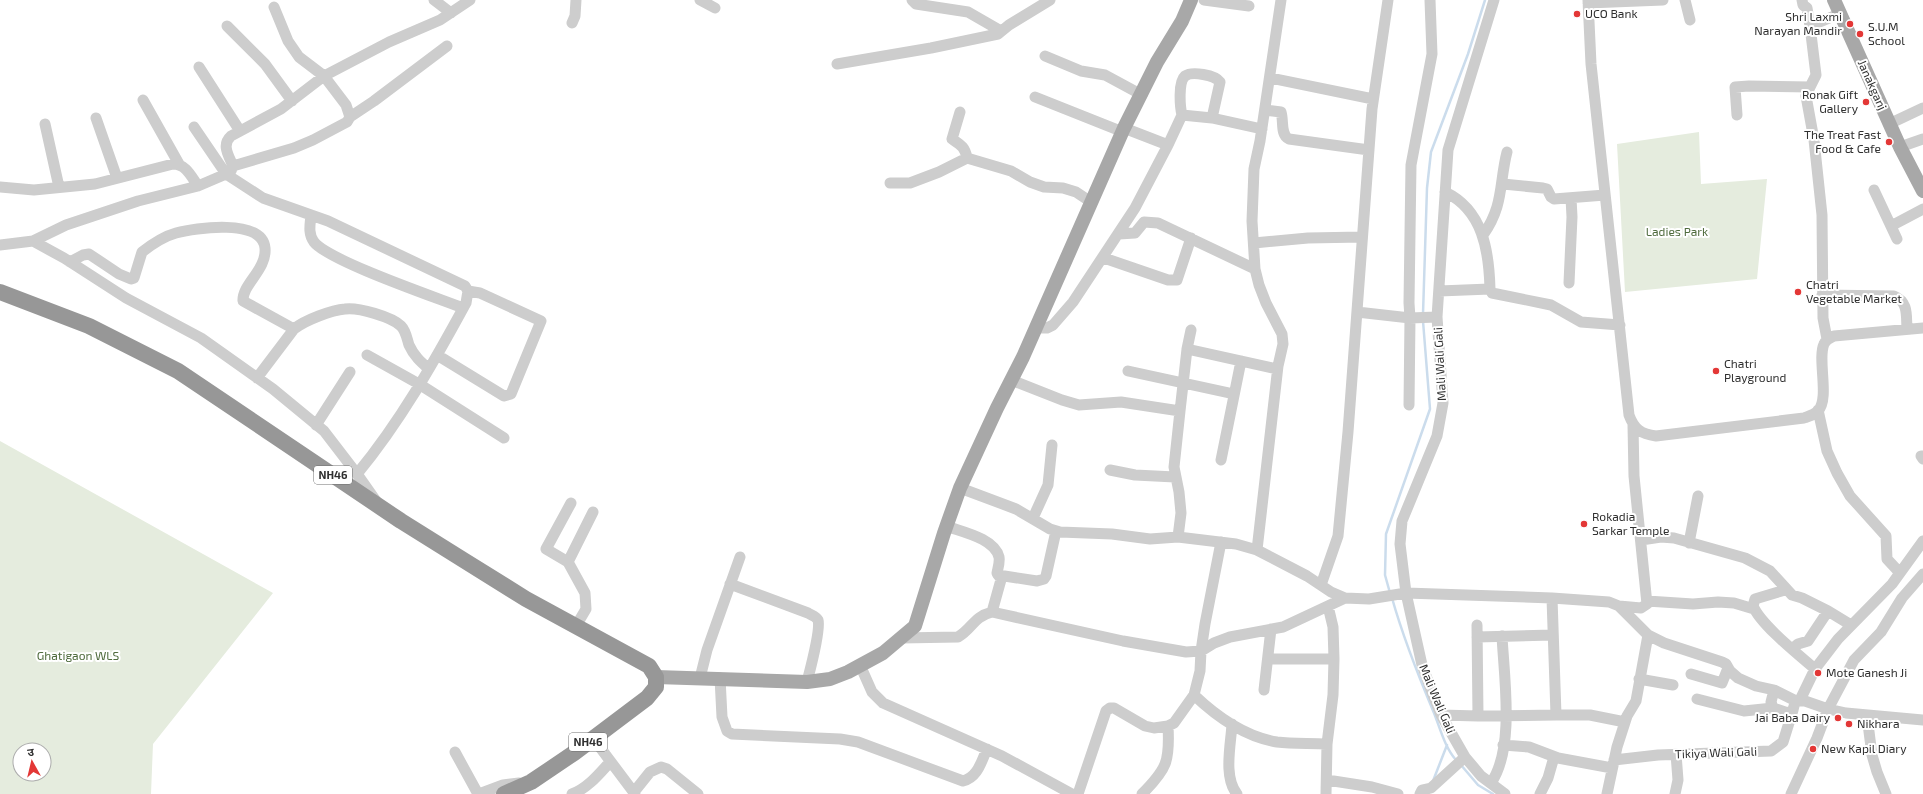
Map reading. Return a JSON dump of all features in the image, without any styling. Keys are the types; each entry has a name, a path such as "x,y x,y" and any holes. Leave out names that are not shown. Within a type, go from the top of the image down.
{"highway":[{"name":"NH46","path":"0,292 89,326 178,371 379,505 526,599 649,666 656,676 656,687 647,698 531,782 504,794"}],"main road":[{"path":"656,676 807,682 830,680 883,653 915,626 946,526 960,488 1036,328 1124,130 1157,62 1182,21 1192,0"},
{"name":"Janakganj","path":"1834,0 1889,124 1923,191"}],"street":[{"path":"434,0 451,13"},
{"path":"230,170 225,144 226,140 231,136 281,109 324,76 382,46 440,20 470,0"},
{"path":"572,23 575,16 576,0"},
{"path":"700,0 715,8"},
{"path":"912,0 916,4 968,12 1001,30"},
{"path":"837,64 978,39 998,34 1001,30 1050,0"},
{"path":"1204,0 1249,6"},
{"path":"1257,550 1278,369 1283,344 1282,334 1266,303 1255,269 1254,169 1262,129 1282,0"},
{"path":"1321,585 1338,536 1373,99 1388,0"},
{"path":"1409,406 1423,318 1409,241 1411,165 1419,131 1432,54 1430,0"},
{"name":"Mali Wali Gali","path":"1494,0 1451,135 1446,163 1439,291 1423,318 1443,403 1437,436 1402,521 1400,544 1406,593 1422,665 1442,715 1462,759 1505,794"},
{"path":"960,488 1016,509 1056,531 1069,533 1112,534 1150,539 1178,537 1221,542 1257,550 1331,592 1345,598 1369,599 1406,593 1552,598 1601,601 1619,606 1645,607 1647,602 1634,476 1633,426 1630,415 1591,64 1588,1 1663,0"},
{"path":"1686,0 1690,20"},
{"path":"1802,0 1803,5 1807,8 1816,75 1806,96 1814,140 1822,215 1823,327 1827,340"},
{"path":"274,7 288,41 299,57 324,76 346,105 350,117"},
{"path":"1810,26 1839,14"},
{"path":"227,26 265,64 292,101"},
{"path":"0,245 33,241 66,225 138,201 198,186 230,170 307,143 347,122 350,117 374,101 447,46"},
{"path":"1046,56 1081,71 1105,75 1142,94"},
{"path":"200,67 240,131"},
{"path":"1036,328 1047,328 1058,321 1104,258 1135,208 1182,115 1179,103 1183,79 1186,75 1210,75 1217,78 1220,82 1212,118"},
{"path":"1270,78 1373,99"},
{"path":"1737,115 1735,88 1749,86 1810,87"},
{"path":"1034,98 1168,145"},
{"path":"143,100 179,164 187,169 198,186"},
{"path":"1889,124 1923,108"},
{"path":"1265,110 1281,112 1284,133 1289,139 1369,150"},
{"path":"960,112 952,139 962,145 966,150 967,158"},
{"path":"1182,115 1212,118 1262,129"},
{"path":"96,118 117,178"},
{"path":"45,124 59,187"},
{"path":"194,127 230,170 263,198 328,221 464,286 468,290 480,292 541,321 511,394 504,396 437,355"},
{"path":"1900,147 1923,139"},
{"path":"1483,235 1494,218 1503,184 1503,167 1507,152"},
{"path":"890,184 915,181 939,172 967,158 1010,171 1030,182 1076,192 1091,202"},
{"path":"0,187 34,190 95,184 173,164 179,164"},
{"path":"1503,184 1547,189 1554,200 1605,195"},
{"path":"1874,190 1897,239"},
{"path":"1444,192 1459,200 1483,235 1488,255 1490,289"},
{"path":"1569,283 1572,217 1571,198"},
{"path":"1891,226 1923,209"},
{"path":"312,215 310,232 314,242 324,251 358,267 463,308"},
{"path":"1119,234 1135,233 1140,225 1148,222 1158,223 1255,269"},
{"path":"70,262 83,255 89,254 119,274 131,279 134,278 142,252 175,233 216,226 233,228 251,233 259,237 265,248 263,261 259,272 244,293 243,301 294,328"},
{"path":"1254,242 1308,238 1362,237"},
{"path":"1104,258 1168,280 1177,280 1191,238"},
{"path":"33,241 70,262 126,298 201,338 257,378 324,431 358,474 379,505"},
{"path":"1439,291 1490,289 1497,295 1551,305 1582,322 1620,325"},
{"path":"358,474 373,455 429,369 463,308 468,297 468,290"},
{"path":"1822,295 1894,296 1903,302 1906,307 1907,329"},
{"path":"257,378 294,328 301,324 345,309 354,309 376,314 400,325 404,330 410,347 417,359 429,369"},
{"path":"1357,312 1423,318"},
{"path":"1633,426 1646,434 1656,436 1804,418 1812,415 1822,404 1824,379 1823,345 1827,340 1834,336 1923,328"},
{"path":"1178,537 1181,513 1174,467 1182,382 1191,330"},
{"path":"1187,349 1278,369"},
{"path":"367,355 419,384 504,438"},
{"path":"1220,460 1241,361"},
{"path":"1128,371 1234,394"},
{"path":"316,425 350,372"},
{"path":"1011,380 1079,405 1121,402 1180,411"},
{"path":"1818,410 1827,451 1837,474 1850,496 1886,536 1888,558 1900,573"},
{"path":"1033,518 1048,485 1052,446"},
{"path":"1110,470 1135,475 1175,477"},
{"path":"1689,543 1698,496"},
{"path":"571,503 546,549 568,562 585,593 587,602 586,609 576,626"},
{"path":"568,562 593,512"},
{"path":"946,526 979,538 995,550 1000,560 997,573 1002,576 1037,581 1044,579 1056,531"},
{"path":"1641,540 1661,537 1674,538 1745,558 1770,571 1785,590 1792,595 1802,598 1828,611 1851,625"},
{"name":"Tikiya Wali Gali","path":"1503,744 1529,747 1554,756 1613,764 1676,754 1771,751 1783,742 1796,704 1816,669 1851,625 1892,584 1923,541"},
{"path":"1078,794 1104,716 1110,708 1114,708 1144,726 1154,728 1168,726 1174,723 1194,695 1200,671 1201,651 1221,542"},
{"path":"700,678 707,650 740,557"},
{"path":"1791,794 1817,738 1828,709 1854,660 1881,632 1902,598 1923,574"},
{"path":"992,612 1002,576"},
{"path":"730,584 816,617 818,621 818,632 807,682"},
{"path":"1754,609 1752,606 1755,599 1785,590"},
{"path":"901,638 958,637 963,634 980,615 992,612 1123,641 1186,652 1201,651 1214,643 1230,637 1283,627 1345,598"},
{"path":"1552,598 1552,635 1556,715"},
{"path":"1647,602 1693,604 1718,602 1734,603 1754,609 1792,649 1816,669"},
{"path":"1326,794 1327,744 1333,695 1334,659 1333,627 1328,606"},
{"path":"1619,606 1648,635 1664,643 1722,662 1726,664 1733,675 1738,678 1756,686 1774,690 1796,704 1867,716 1923,720"},
{"path":"1792,649 1798,644 1808,641 1828,611"},
{"path":"1264,690 1271,629"},
{"path":"1478,716 1477,631 1502,636 1552,635"},
{"path":"1607,794 1613,764 1625,722 1636,701 1648,635"},
{"path":"1491,784 1498,773 1501,764 1506,716 1502,636"},
{"path":"1268,659 1334,659"},
{"path":"860,665 872,692 883,703 987,749 1065,792"},
{"path":"1690,674 1722,683 1728,668"},
{"path":"720,678 722,717 727,731 732,734 840,739 858,742 963,781 970,779 977,773 987,749"},
{"path":"1640,679 1673,685"},
{"path":"1773,708 1771,702 1774,690"},
{"path":"1194,695 1217,716 1258,736 1277,742 1327,744"},
{"path":"1696,699 1744,711 1773,708 1788,713 1796,704"},
{"path":"1442,715 1590,715 1625,722"},
{"path":"1867,716 1872,755 1876,772 1886,794"},
{"path":"1232,724 1230,781 1237,794"},
{"path":"1142,794 1156,780 1168,759 1168,726"},
{"path":"593,738 634,793 650,772 661,767 667,769 698,794"},
{"path":"455,752 479,794 503,785 531,782"},
{"path":"1675,794 1678,780 1676,754"},
{"path":"1540,794 1548,778 1554,756"},
{"path":"1428,790 1462,759"},
{"path":"572,794 580,791 590,784 610,762"},
{"path":"1326,780 1372,787 1398,794"}],"green space":[{"name":"Ladies Park","path":"1699,132 1701,184 1767,179 1757,279 1625,292 1617,144"},
{"name":"Ghatigaon WLS","path":"0,441 273,593 153,744 151,794 0,794"}],"waterway":[{"path":"1423,314 1427,188 1431,152 1468,54 1485,0"},
{"path":"1390,593 1385,575 1386,534 1430,409 1423,321"},
{"path":"1392,598 1411,656 1443,738 1456,760"},
{"path":"1433,781 1447,745"},
{"path":"1461,765 1478,785 1493,794"}],"place":[{"name":"UCO Bank","path":"1577,14"},
{"name":"Shri Laxmi Narayan Mandir","path":"1850,24"},
{"name":"S.U.M School","path":"1860,34"},
{"name":"Ronak Gift Gallery","path":"1866,102"},
{"name":"The Treat Fast Food & Cafe","path":"1889,142"},
{"name":"Chatri Vegetable Market","path":"1798,292"},
{"name":"Chatri Playground","path":"1716,371"},
{"name":"Rokadia Sarkar Temple","path":"1584,524"},
{"name":"Mote Ganesh Ji","path":"1818,673"},
{"name":"Jai Baba Dairy","path":"1838,718"},
{"name":"Nikhara","path":"1849,724"},
{"name":"New Kapil Diary","path":"1813,749"}]}
